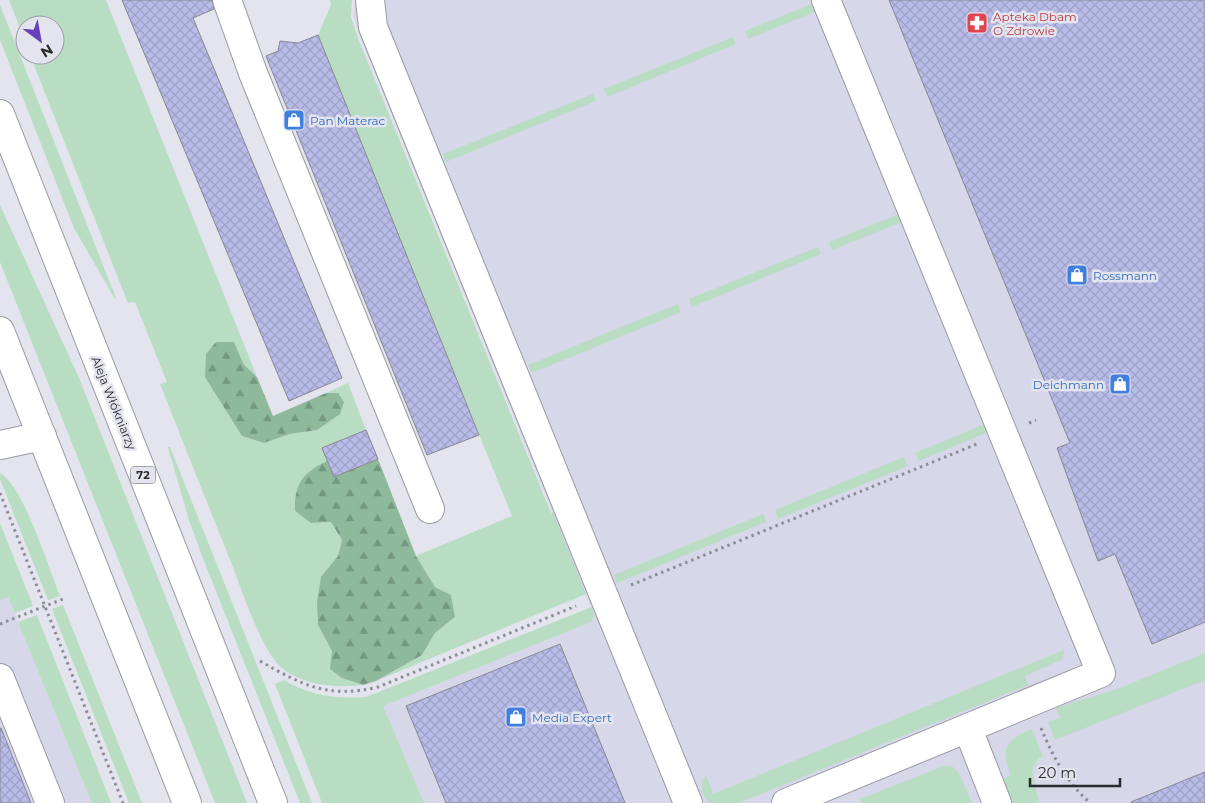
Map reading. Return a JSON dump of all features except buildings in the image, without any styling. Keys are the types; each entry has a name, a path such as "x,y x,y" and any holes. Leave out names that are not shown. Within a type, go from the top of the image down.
{"main road":[{"path":"227,0 253,73 430,509"},
{"path":"370,0 373,26 688,803"},
{"path":"786,803 968,730 1101,673 826,0"},
{"name":"Aleja Włókniarzy","path":"0,114 273,803"},
{"path":"0,331 187,803"},
{"path":"0,444 42,436"},
{"path":"0,678 50,803"},
{"path":"968,730 997,803"}],"path":[{"path":"628,586 1036,420"},
{"path":"0,493 123,803"},
{"path":"0,624 63,599"},
{"path":"260,661 300,683 318,689 335,692 362,690 378,687 569,608"},
{"path":"1038,721 1051,753 1071,785 1090,803"}],"shaded area":[{"path":"355,0 1205,0 1205,803 424,803 382,706 591,622 594,615 360,37 353,16"},
{"path":"0,524 8,597 92,803 0,803"}],"green space":[{"path":"9,0 106,0 257,377 244,365 234,342 226,408 242,436 264,443 290,434 317,430 338,393 326,393 348,383 366,430 323,448 327,461 306,474 298,486 295,511 311,523 331,522 342,540 338,556 321,577 318,625 332,651 342,678 363,685 332,686 311,682 292,675 275,660 259,633 160,384 167,382 135,302 128,303 34,65 65,65 65,15 15,15"},
{"path":"330,0 352,0 351,17 358,38 551,513 553,512 586,594 376,681 422,655 435,633 455,617 451,595 435,587 416,556 512,516 318,35 331,5"},
{"path":"814,3 817,11 748,39 745,31"},
{"path":"0,5 15,43 15,65 24,65 115,299 74,228 0,40"},
{"path":"733,37 736,44 607,97 604,89"},
{"path":"593,94 596,101 446,162 443,154"},
{"path":"0,205 79,378 247,803 215,803 0,262"},
{"path":"899,214 902,222 832,250 829,242"},
{"path":"818,247 821,254 692,307 689,299"},
{"path":"678,304 681,312 532,373 528,365"},
{"path":"216,342 234,342 244,365 257,377 273,416 326,393 338,393 344,402 340,414 317,430 290,434 264,443 242,436 205,377 206,354"},
{"path":"985,424 988,432 919,461 915,453"},
{"path":"168,447 170,447 312,803 300,803 202,556 188,517"},
{"path":"904,457 908,466 778,519 775,510"},
{"path":"378,459 416,556 435,587 451,595 455,617 435,633 422,655 376,681 363,685 342,678 330,669 332,651 318,625 317,602 321,577 338,556 342,540 331,522 311,523 295,511 295,502 298,486 306,475 319,465 327,461 334,477"},
{"path":"0,473 18,493 60,596 48,600 0,479"},
{"path":"763,514 766,522 617,583 614,575"},
{"path":"0,523 33,606 15,613 8,597 0,600"},
{"path":"63,605 142,803 129,803 52,609"},
{"path":"592,607 594,615 591,622 383,706 424,803 322,803 275,684 284,680 314,693 334,697 366,697"},
{"path":"37,615 111,803 92,803 18,622"},
{"path":"1064,650 1063,659 1025,676 1028,685 739,803 709,803 704,796 702,782 706,775 713,794"},
{"path":"1205,653 1205,680 1055,740 1048,722 1060,718 1056,708 1120,688"},
{"path":"1032,729 1043,757 1038,759 1032,770 1039,803 1012,803 1002,779 1011,775 1006,758 1007,746 1016,737"},
{"path":"944,766 952,766 959,773 972,803 861,803 860,799"}],"place":[{"name":"Apteka Dbam O Zdrowie","path":"977,23"},
{"name":"Pan Materac","path":"294,120"},
{"name":"Rossmann","path":"1077,275"},
{"name":"Deichmann","path":"1120,384"},
{"name":"Media Expert","path":"516,717"}]}
